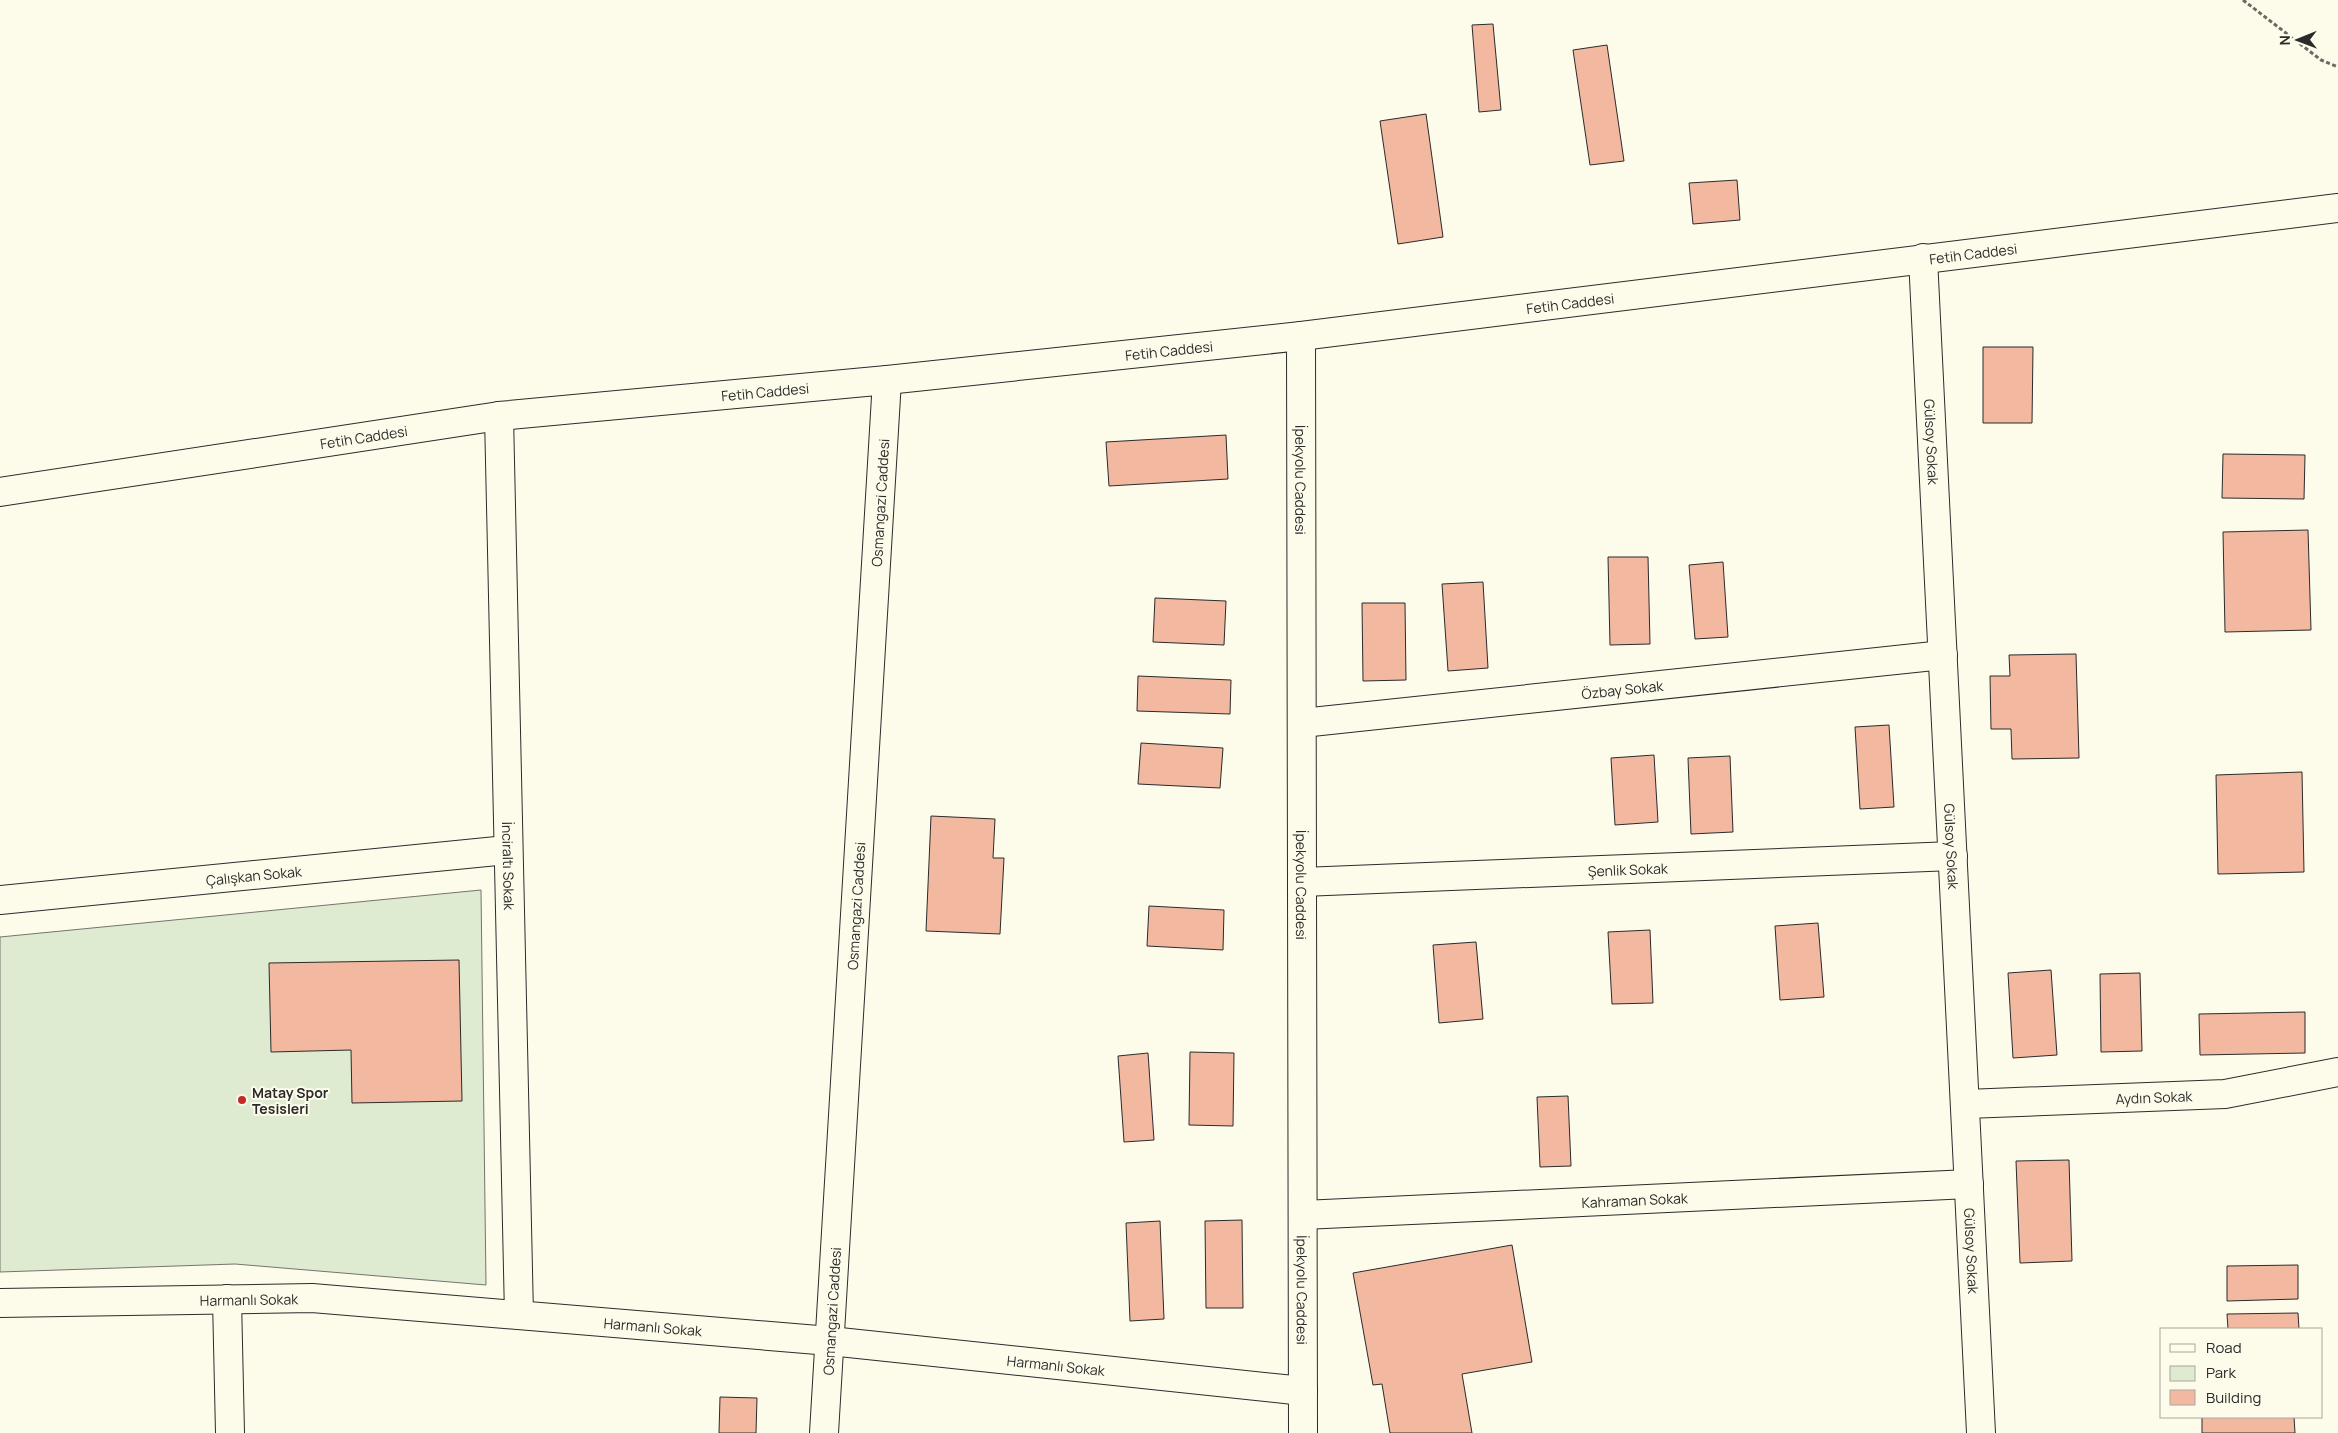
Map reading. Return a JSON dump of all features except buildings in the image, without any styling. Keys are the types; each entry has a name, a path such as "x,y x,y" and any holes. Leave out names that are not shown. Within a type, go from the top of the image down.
{"street":[{"name":"Fetih Caddesi","path":"0,492 499,416 887,380 1301,336 2338,208"},
{"name":"Gülsoy Sokak","path":"1923,258 1981,1433"},
{"name":"İpekyolu Caddesi","path":"1301,336 1302,1433"},
{"name":"Osmangazi Caddesi","path":"824,1433 887,380"},
{"name":"İnciraltı Sokak","path":"499,416 507,850 519,1315"},
{"name":"Özbay Sokak","path":"1302,723 1943,655"},
{"name":"Çalışkan Sokak","path":"0,900 507,850"},
{"name":"Şenlik Sokak","path":"1302,882 1953,856"},
{"name":"Aydın Sokak","path":"1966,1104 2225,1094 2338,1072"},
{"name":"Kahraman Sokak","path":"1303,1216 1969,1184"},
{"name":"Harmanlı Sokak","path":"0,1302 312,1298 830,1341 1303,1391"},
{"path":"227,1299 230,1433"}],"path":[{"path":"2243,0 2321,60 2338,67"}],"green space":[{"name":"Matay Spor Tesisleri","path":"481,890 486,1285 235,1264 0,1272 0,937"}],"place":[{"name":"Matay Spor Tesisleri","path":"242,1100"}]}
